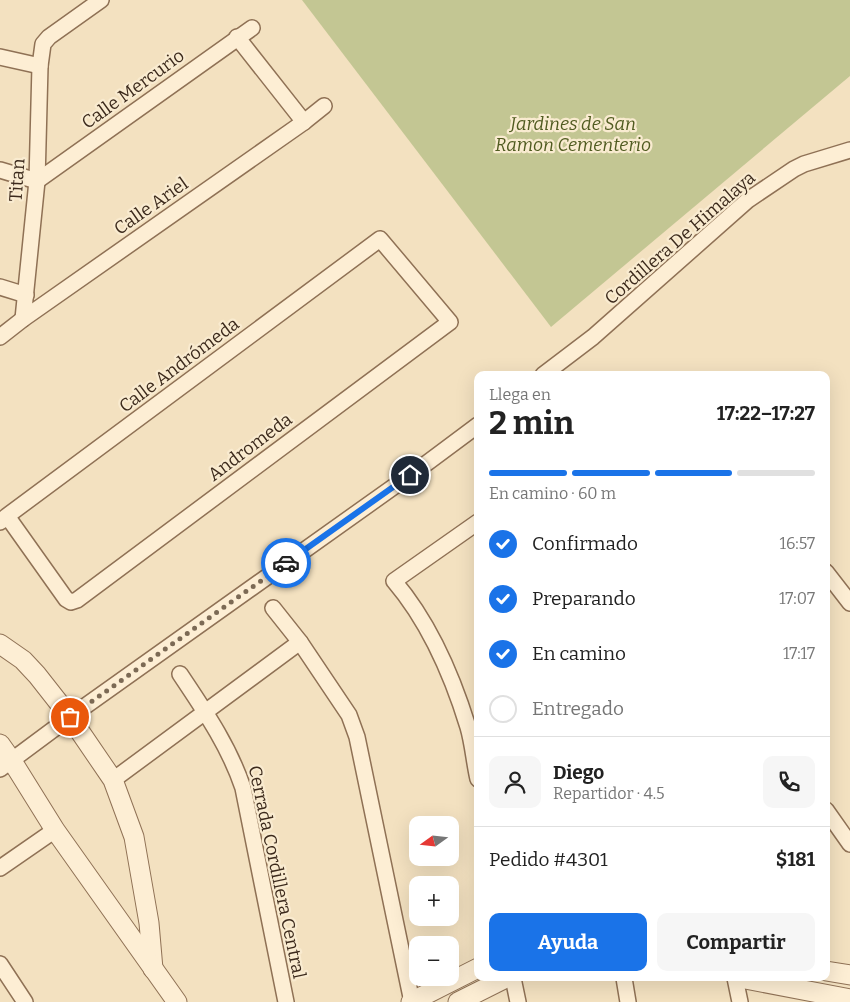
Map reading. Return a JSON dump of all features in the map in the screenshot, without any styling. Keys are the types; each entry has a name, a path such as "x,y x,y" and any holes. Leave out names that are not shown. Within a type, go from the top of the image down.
{"street":[{"name":"Titan","path":"23,319 37,181 40,66 43,44 102,0"},
{"name":"Calle Mercurio","path":"37,181 252,28"},
{"path":"238,37 304,122"},
{"path":"0,57 40,66"},
{"name":"Calle Ariel","path":"0,337 324,106"},
{"name":"Cordillera De Himalaya","path":"548,371 593,338 748,200 804,164 849,153"},
{"path":"0,170 37,181"},
{"name":"Andromeda","path":"4,519 66,599 72,602 450,322 380,239"},
{"name":"Calle Andrómeda","path":"4,519 380,239"},
{"path":"0,287 26,295"},
{"path":"6,765 70,717 474,428"},
{"path":"474,525 394,581 409,598 442,657 468,728 474,759"},
{"path":"830,577 850,603"},
{"path":"273,608 300,642 349,714 357,737 411,1002 474,970"},
{"path":"113,780 300,642"},
{"path":"0,644 23,660 37,675 70,717 113,780 134,837 149,923 153,969"},
{"name":"Cerrada Cordillera Central","path":"180,674 205,712 235,765 242,788 286,1002"},
{"path":"0,744 6,765 55,830 177,1002"},
{"path":"830,816 850,844"},
{"path":"0,868 55,830"},
{"path":"0,964 26,1002"},
{"path":"830,972 850,975"},
{"path":"458,1002 500,981"},
{"path":"514,981 518,1002"},
{"path":"624,981 628,1002"},
{"path":"736,981 740,1002"},
{"path":"755,981 849,1000"}],"green space":[{"name":"Jardines de San Ramon Cementerio","path":"302,0 850,0 850,76 551,327"}],"way so far":[{"path":"70,717 286,563"}],"route":[{"path":"286,563 410,475"}]}
